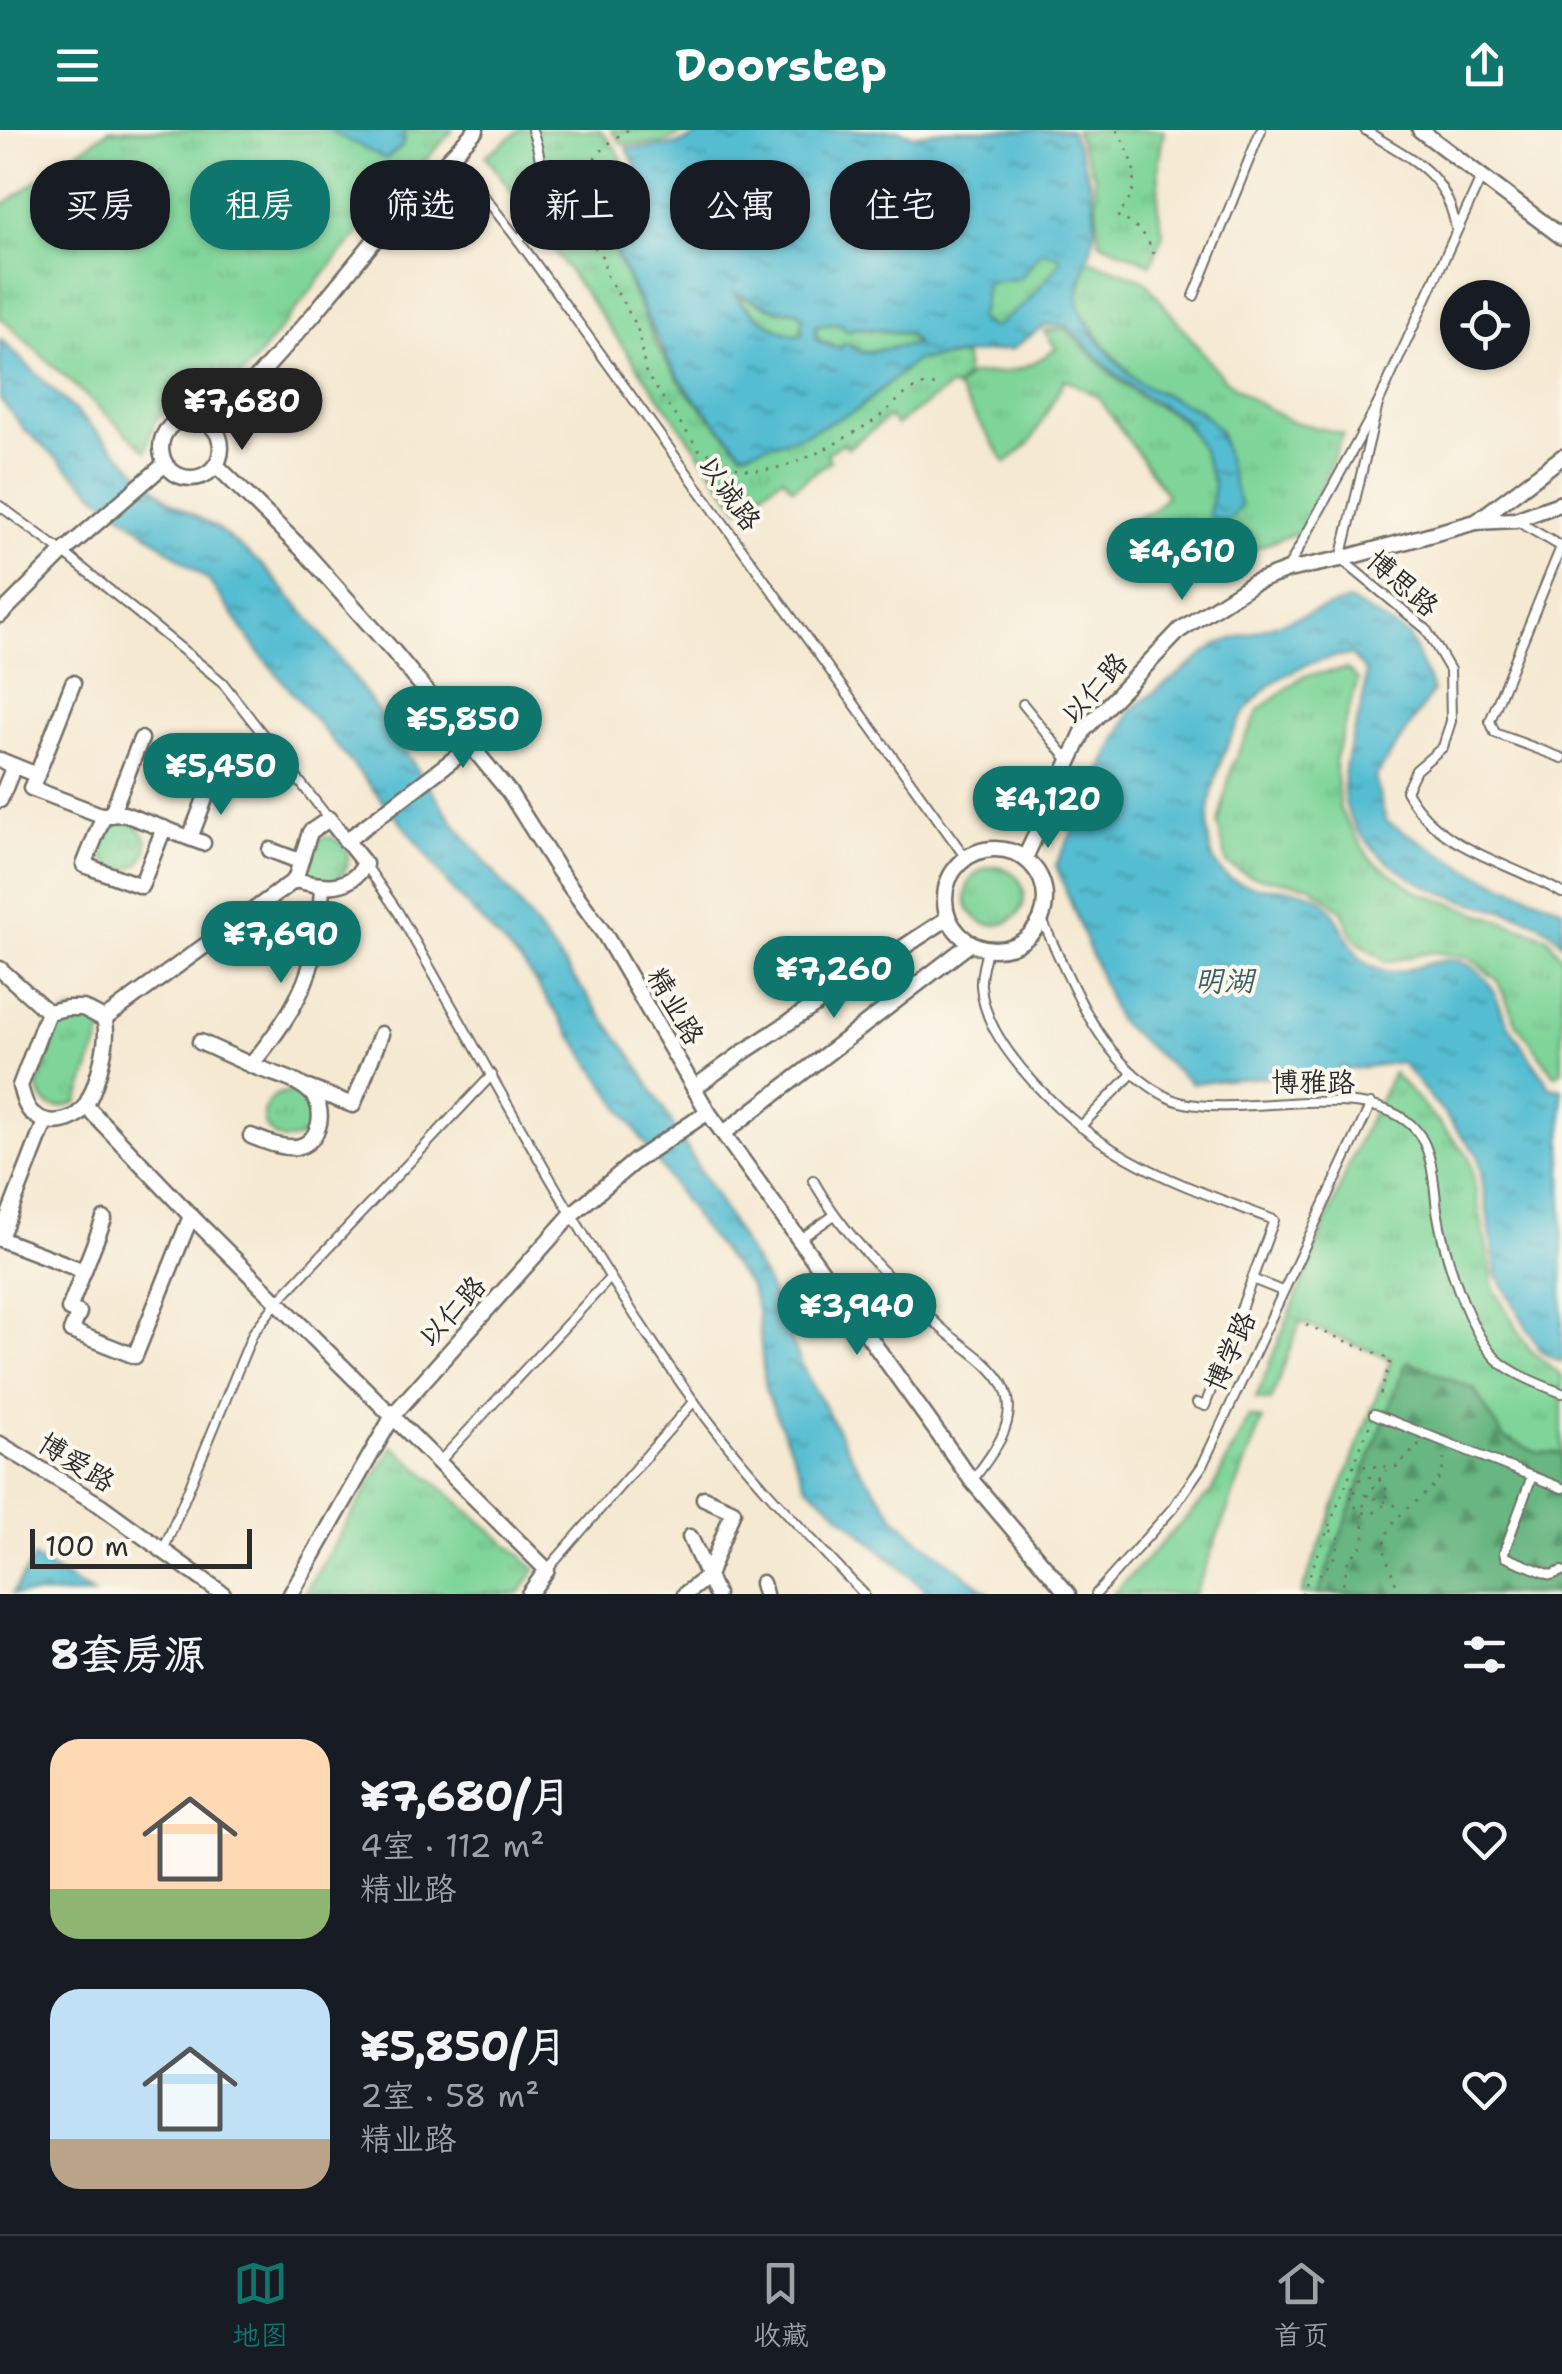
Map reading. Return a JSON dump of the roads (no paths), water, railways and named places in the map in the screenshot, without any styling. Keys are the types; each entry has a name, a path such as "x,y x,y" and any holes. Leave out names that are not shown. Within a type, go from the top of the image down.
{"street":[{"path":"213,428 397,213 454,158 476,130"},
{"path":"1420,130 1562,237"},
{"path":"0,615 63,552 160,470 160,445 176,421 196,418 213,428 221,446 216,465 200,477 190,478 160,470"},
{"name":"以仁路","path":"1476,522 1562,458"},
{"name":"精业路","path":"216,465 316,565 509,792 559,872 605,935 708,1112 972,1481 1068,1594"},
{"name":"以仁路","path":"1025,858 1084,730 1180,630 1253,582 1288,570 1476,522 1515,520 1562,503"},
{"path":"73,683 31,788 108,815 124,814 196,840 211,782"},
{"path":"141,739 84,865 141,886 164,828"},
{"path":"346,841 471,746"},
{"path":"0,800 7,763 36,775"},
{"path":"104,1019 295,880 310,832 330,819 364,864 359,874 342,885 322,887 295,880"},
{"path":"996,848 1025,858 1043,886 1041,918 1019,943 986,948 971,943 948,918 947,884 954,870 966,858 996,848"},
{"path":"270,850 299,860"},
{"path":"251,1065 301,996 320,938 322,887"},
{"path":"694,1088 948,918"},
{"path":"724,1134 971,943"},
{"path":"0,969 48,1012"},
{"path":"48,1012 83,1008 104,1019"},
{"path":"48,1012 20,1086 29,1112 45,1122 72,1119 86,1106 108,1038 104,1019"},
{"path":"200,1042 354,1105 382,1034"},
{"path":"251,1136 288,1148 302,1146 313,1137 320,1123 319,1102 307,1088"},
{"path":"86,1106 191,1216 548,1570 532,1593"},
{"name":"以仁路","path":"291,1594 394,1414 572,1214 635,1161 708,1112"},
{"path":"45,1122 0,1239 84,1272"},
{"path":"104,1220 70,1309 79,1313 71,1331 135,1356 191,1216"},
{"name":"博爱路","path":"0,1444 100,1505 223,1594"},
{"path":"685,1594 708,1576 734,1510 704,1498"},
{"path":"690,1537 716,1594"}],"lane":[{"path":"532,130 541,160"},
{"path":"1194,296 1261,130"},
{"path":"1366,130 1436,176 1446,193 1456,231"},
{"name":"以诚路","path":"454,158 510,230"},
{"path":"1288,570 1378,404 1481,178"},
{"name":"以诚路","path":"526,250 966,858"},
{"path":"1341,559 1378,404"},
{"path":"0,506 63,552 222,682 330,819"},
{"path":"1515,520 1561,547 1490,721 1495,733 1561,755"},
{"name":"博思路","path":"1341,559 1426,629 1450,670 1451,720 1443,747 1416,770 1406,791 1419,815 1442,834 1562,893"},
{"path":"1552,569 1562,573"},
{"path":"1023,704 1070,762"},
{"path":"364,864 398,912 610,1278 694,1402 762,1488 864,1594"},
{"name":"博雅路","path":"1041,918 1110,1050 1133,1073 1177,1102 1224,1108 1282,1102 1371,1104 1397,1115 1417,1130 1431,1165 1442,1243 1467,1313 1498,1361 1539,1385 1562,1393"},
{"path":"986,948 981,985 989,1020 1010,1054 1046,1097 1127,1160 1274,1220 1201,1404 1226,1416"},
{"path":"1080,1127 1133,1073"},
{"path":"163,1551 253,1333 278,1301 492,1075"},
{"name":"博学路","path":"1096,1594 1173,1508 1202,1466 1371,1104"},
{"path":"813,1180 832,1216 940,1328 998,1378 1008,1398 1006,1425 996,1449 972,1481"},
{"path":"800,1240 832,1216"},
{"path":"440,1460 610,1278"},
{"path":"1252,1279 1282,1291"},
{"path":"548,1570 694,1402"},
{"path":"1374,1414 1562,1488"},
{"path":"1532,1476 1505,1556 1551,1575 1562,1571"}],"water":[{"path":"327,130 402,130 405,136 402,146 386,159"},
{"path":"704,130 898,130 912,135 944,130 1070,130 1086,170 1095,212 1093,241 1078,300 1084,317 1135,380 1190,407 1215,426 1241,506 1226,523 1209,516 1214,484 1202,449 1182,417 1142,395 1113,372 1066,325 1044,326 1012,349 916,360 857,410 803,435 743,452 691,394 668,361 614,250 650,250 650,160 632,160 626,147 667,146 687,141","holes":["1042,251 1059,256 1060,262 1028,301 994,328 982,323 978,317 986,283 1020,278","733,292 778,310 796,310 802,316 802,335 773,327","841,323 847,331 856,327 907,333 917,344 863,353 845,343 839,349 816,340 815,325"]},
{"path":"0,339 169,501 217,528 263,566 309,618 456,826 634,1059 767,1283 803,1368 854,1460 895,1517 990,1594 930,1594 805,1483 765,1389 758,1313 750,1286 701,1226 525,967 454,892 260,654 209,581 96,494 24,429 0,399"},
{"name":"明湖","path":"1349,600 1409,636 1433,691 1375,778 1386,821 1475,873 1562,908 1562,943 1528,918 1457,898 1411,878 1390,864 1362,836 1350,816 1344,793 1346,762 1366,672 1351,655 1296,669 1251,704 1231,738 1214,785 1209,809 1211,853 1219,869 1239,883 1314,895 1334,913 1360,958 1370,966 1394,972 1448,960 1471,966 1489,984 1513,1031 1550,1087 1562,1089 1562,1362 1541,1352 1497,1275 1478,1155 1401,1062 1191,1083 1117,1020 1056,865 1131,710 1218,644"},
{"path":"34,1558 93,1594 12,1594"}]}
